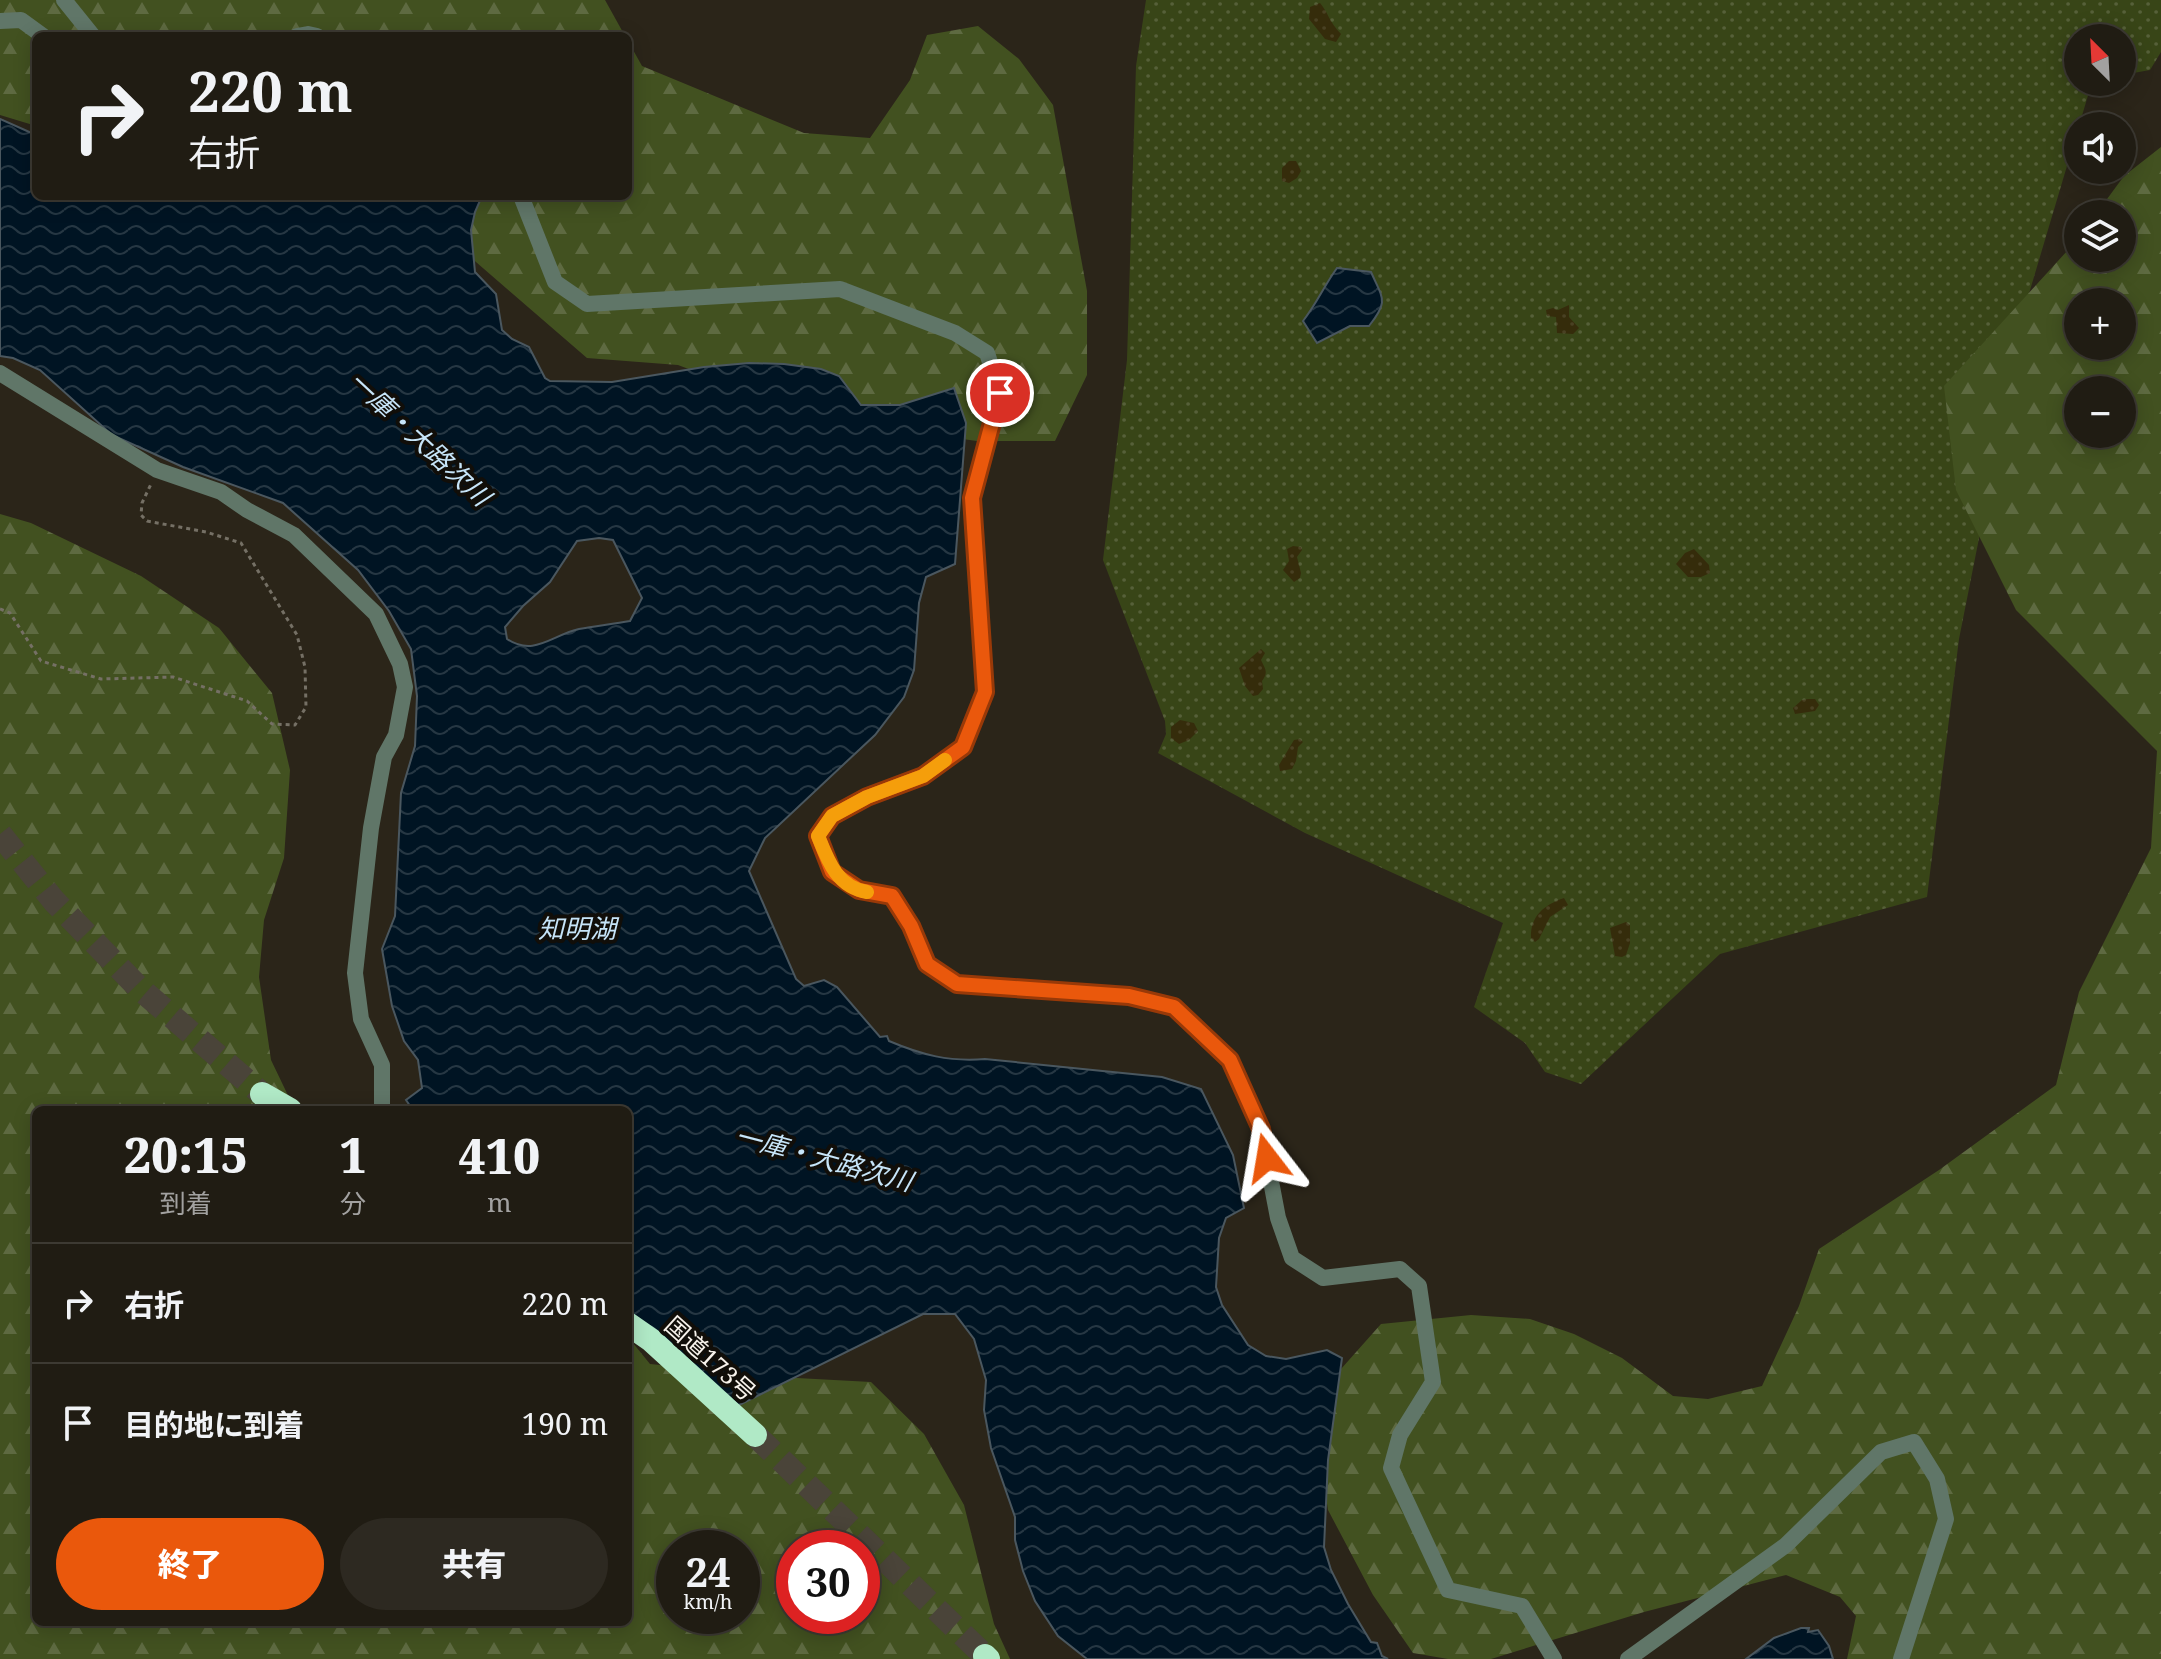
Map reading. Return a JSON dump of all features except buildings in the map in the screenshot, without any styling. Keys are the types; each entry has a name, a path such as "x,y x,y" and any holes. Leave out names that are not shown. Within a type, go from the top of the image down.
{"highway":[{"path":"262,1094 283,1106"},
{"name":"国道173号","path":"632,1327 651,1340 755,1435"}],"street":[{"path":"64,0 90,32"},
{"path":"0,21 21,20 38,32"},
{"path":"523,200 555,282 587,304 840,289 955,333 987,353 1000,393 972,498 985,692 963,747 923,776 867,797 832,816 818,836 832,872 859,890 892,896 911,926 927,964 957,984 1129,996 1174,1007 1230,1060 1261,1129 1278,1218 1292,1258 1323,1278 1400,1269 1419,1286 1433,1382 1400,1435 1391,1468 1448,1590 1522,1606 1554,1659"},
{"path":"0,373 157,470 221,492 294,535 376,614 400,664 405,687 396,735 384,757 376,800 355,973 361,1019 382,1065 382,1106"},
{"path":"1628,1659 1786,1545 1881,1452 1914,1442 1937,1479 1946,1519 1901,1659"}],"path":[{"path":"0,609 10,613 41,661 101,679 173,677 247,701 272,724 295,725 306,707 305,667 297,635 241,543 206,532 147,521 141,515 142,503 157,470"}],"green space":[{"path":"0,0 605,0 623,32 32,32 32,125 0,115"},
{"path":"1146,0 2161,0 2161,52 2150,70 2136,72 2136,24 2064,24 2064,96 2088,96 2083,112 2064,112 2064,176 2025,307 1959,639 1927,897 1720,954 1581,1084 1545,1072 1525,1043 1474,1007 1503,923 1305,833 1158,753 1166,734 1165,721 1103,560 1127,360 1136,66"},
{"path":"978,26 1019,59 1053,105 1087,291 1087,375 1055,441 977,441 825,420 678,365 587,358 439,230 411,200 632,200 632,48 642,66 804,133 870,138 910,80 927,35"},
{"path":"2161,147 2161,1659 1847,1659 1856,1616 1840,1597 1786,1575 1644,1612 1491,1659 1448,1659 1413,1653 1373,1595 1328,1510 1317,1435 1341,1369 1381,1324 1471,1315 1530,1319 1574,1334 1622,1358 1673,1396 1708,1399 1762,1386 1799,1306 1819,1249 1939,1170 2056,1085 2079,992 2151,848 2157,751 2016,610 1956,490 1944,386 2064,254 2064,272 2136,272 2136,200 2106,200 2118,184 2136,184 2136,167"},
{"path":"0,514 31,523 141,576 219,628 272,693 290,770 284,858 264,920 259,977 271,1060 293,1106 32,1106 32,1626 632,1626 632,1342 650,1364 778,1377 871,1382 924,1434 964,1505 994,1624 1010,1659 0,1659"}],"sand":[{"path":"1320,3 1341,34 1336,42 1325,39 1309,19 1310,7"},
{"path":"1289,161 1296,161 1301,171 1289,183 1282,181 1282,168"},
{"path":"1569,305 1569,317 1579,328 1573,334 1557,333 1556,317 1547,316 1546,310 1558,310"},
{"path":"1293,546 1302,550 1297,557 1300,578 1294,582 1283,570 1289,561 1287,549"},
{"path":"1694,549 1709,565 1710,573 1701,577 1688,577 1676,564 1685,553"},
{"path":"1261,649 1265,653 1261,660 1266,673 1262,681 1263,689 1253,696 1245,686 1239,668"},
{"path":"1815,699 1819,705 1815,711 1795,714 1793,708 1802,700"},
{"path":"1180,720 1194,723 1198,731 1179,744 1171,738 1171,727"},
{"path":"1294,740 1303,742 1298,747 1292,769 1280,771 1279,765"},
{"path":"1564,898 1568,905 1550,917 1535,942 1531,938 1531,930 1536,918 1550,904"},
{"path":"1626,922 1630,925 1630,943 1626,955 1615,956 1610,928"}],"water":[{"name":"知明湖","path":"0,119 32,133 32,200 480,200 471,230 475,272 496,294 502,330 529,347 545,378 550,381 612,382 749,363 821,369 839,376 861,405 900,405 954,388 966,423 955,564 926,577 919,603 914,670 904,697 875,735 765,838 749,871 796,979 804,986 824,980 837,987 880,1037 887,1036 889,1041 924,1054 948,1058 1162,1077 1201,1089 1233,1155 1244,1208 1226,1218 1219,1238 1216,1287 1222,1305 1248,1345 1266,1356 1286,1359 1327,1350 1342,1358 1328,1460 1324,1547 1331,1570 1348,1604 1371,1642 1377,1643 1382,1656 1388,1659 1087,1659 1058,1636 1035,1601 1023,1571 1015,1540 1015,1517 991,1448 984,1410 986,1380 974,1339 955,1314 923,1314 733,1408 632,1332 632,1106 410,1106 406,1100 422,1088 418,1060 404,1041 392,1006 382,949 395,916 401,793 415,746 417,696 411,649 389,611 358,570 283,503 183,467 112,435 40,370 13,358 0,356","holes":["613,540 642,598 630,621 579,629 535,645 526,646 507,639 505,627 550,582 577,541"]},
{"path":"1337,268 1371,272 1381,294 1382,305 1369,326 1350,326 1317,343 1303,321"},
{"path":"1809,1628 1808,1632 1818,1630 1829,1646 1833,1659 1746,1659 1774,1638"}],"tunnel":[{"path":"0,834 54,901 139,988 262,1094"},
{"path":"755,1435 985,1656"}],"slow traffic":[{"path":"867,892 832,872 818,836 832,816 867,797 923,776 945,760"}],"route":[{"path":"1000,393 972,498 985,692 963,747 923,776 867,797 832,816 818,836 832,872 859,890 892,896 911,926 927,964 957,984 1129,996 1174,1007 1230,1060 1261,1129 1267,1158"}],"water label":[{"name":"一庫・大路次川","path":"420,438"},
{"name":"一庫・大路次川","path":"824,1158"}]}
